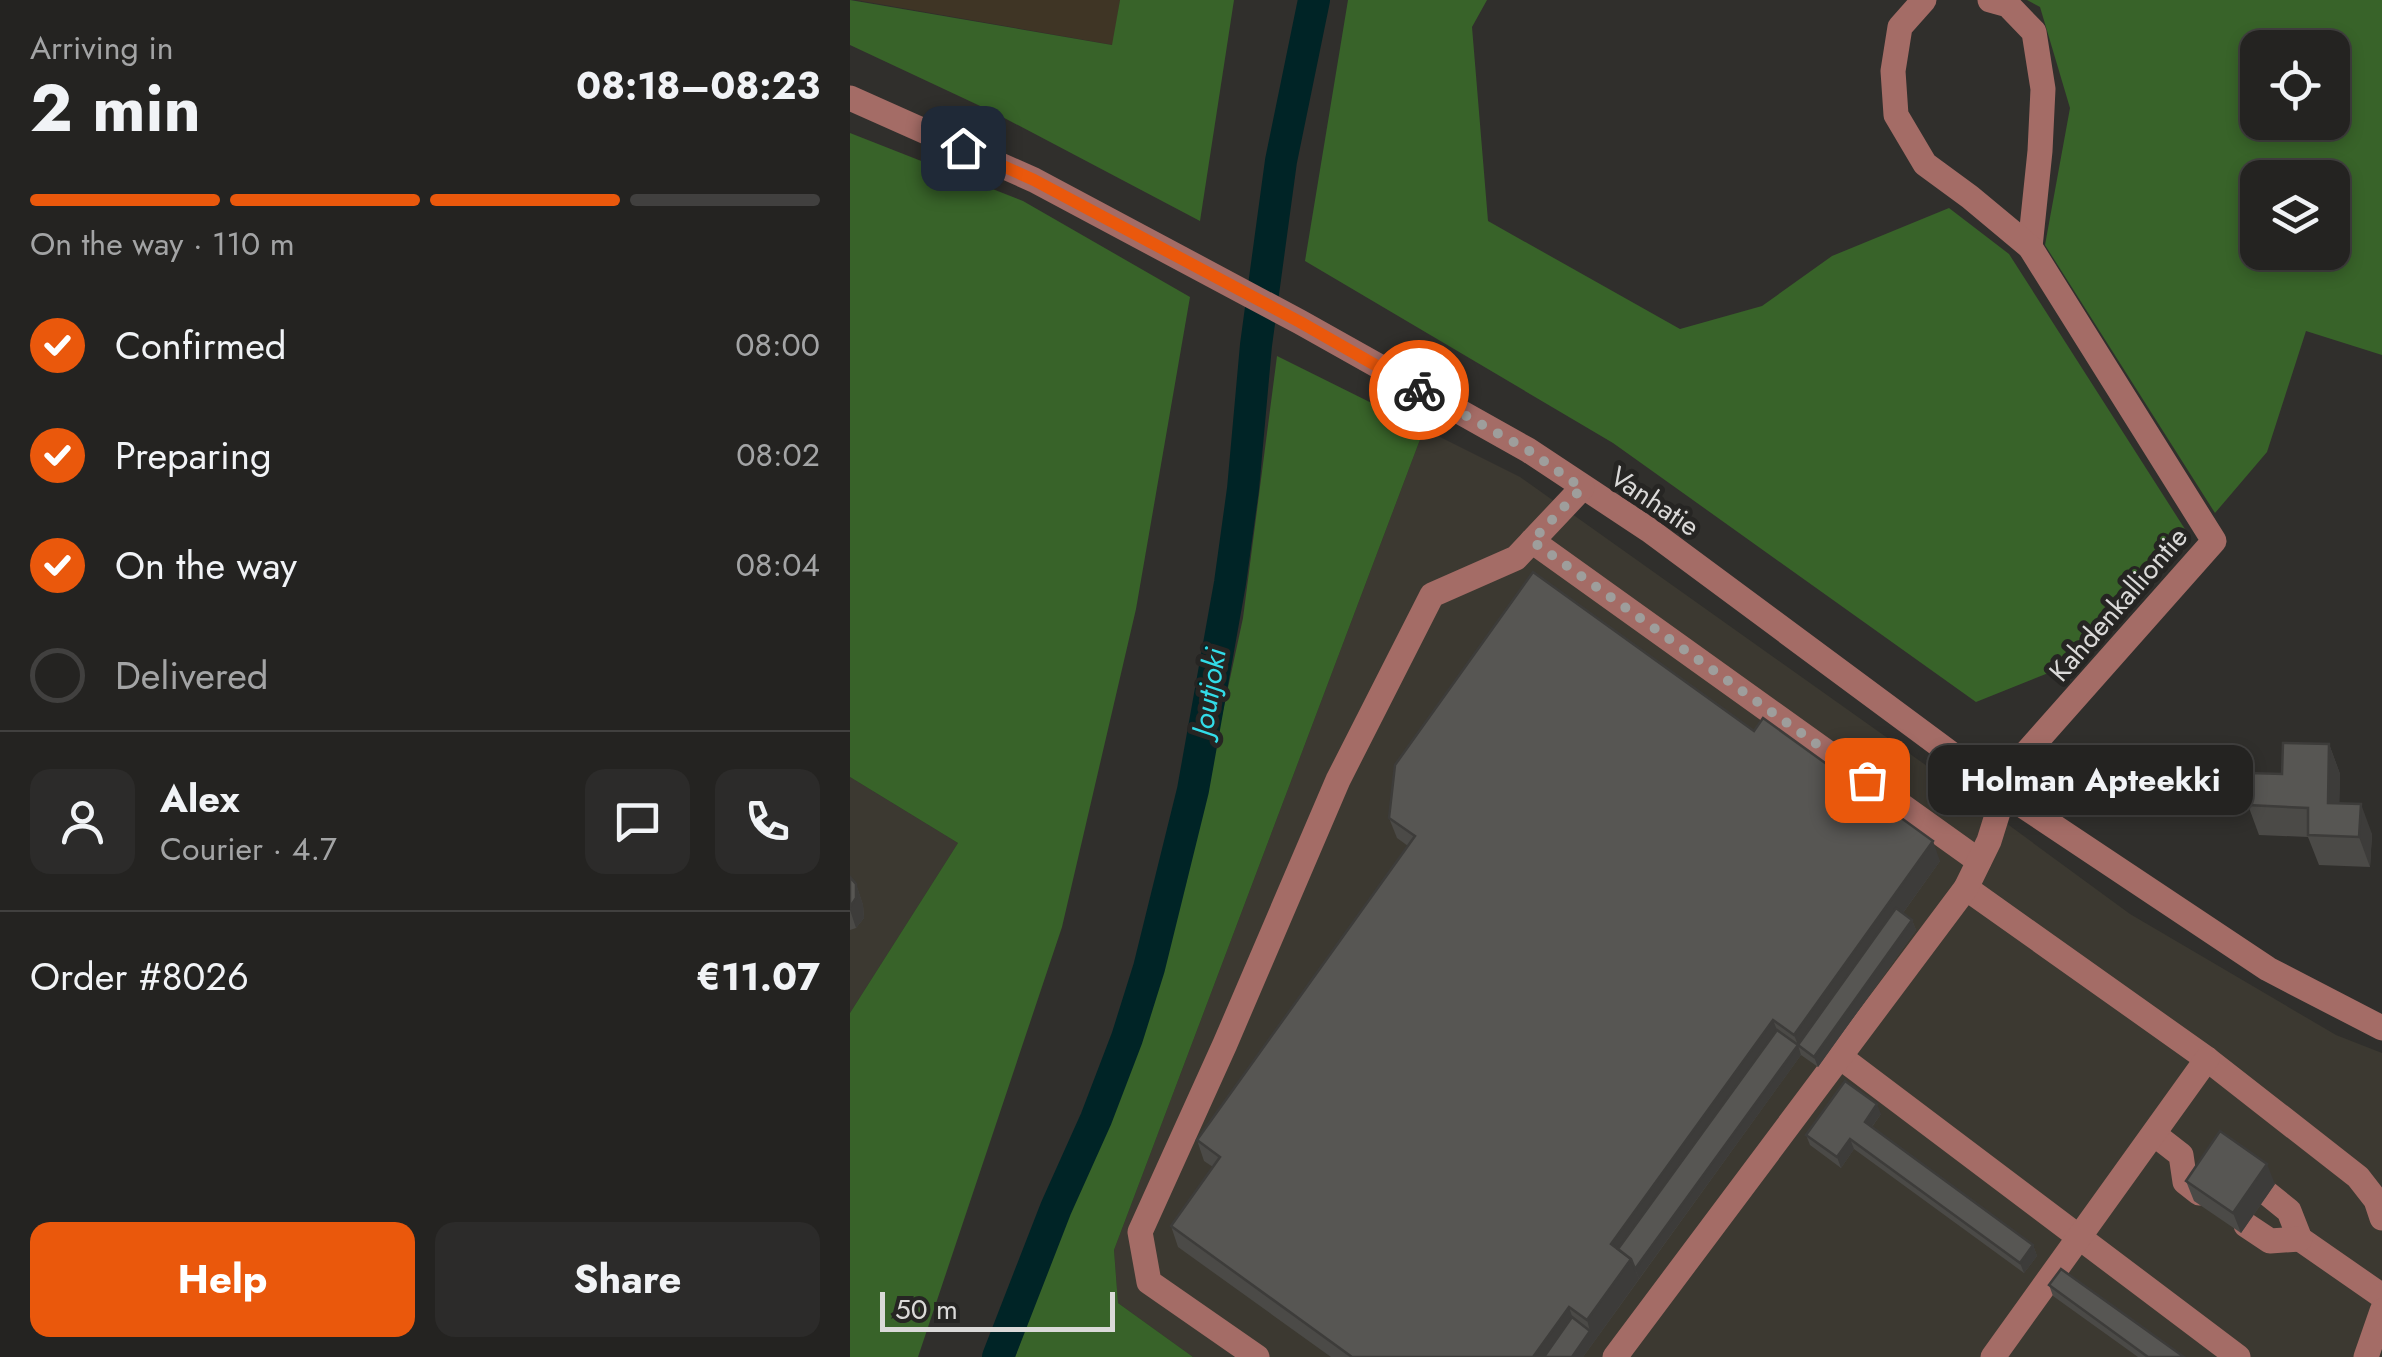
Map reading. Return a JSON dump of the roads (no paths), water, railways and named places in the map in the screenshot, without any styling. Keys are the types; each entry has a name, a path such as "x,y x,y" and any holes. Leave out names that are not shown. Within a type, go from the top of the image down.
{"street":[{"name":"Kahdenkalliontie","path":"1924,0 1900,27 1893,71 1896,115 1925,164 2030,247 2214,541 2019,761 2004,793"},
{"path":"1990,0 2008,5 2034,32 2043,89 2030,247"},
{"name":"Vanhatie","path":"850,98 1034,180 1528,450 1649,530 2004,793 2268,970 2382,1028"},
{"path":"1257,1357 1149,1282 1140,1232 1338,780 1432,595 1516,558 1582,488"},
{"path":"1532,541 1979,861"},
{"path":"1614,1357 1966,888 1989,841 2004,793"},
{"path":"1966,888 2208,1059 2358,1176 2376,1200 2382,1218"},
{"path":"1840,1056 2238,1357"},
{"path":"1993,1357 2208,1059"},
{"path":"2154,1134 2193,1153 2185,1182 2199,1193"},
{"path":"2268,1194 2290,1211 2300,1239 2382,1296"},
{"path":"2246,1225 2270,1241 2300,1239"},
{"path":"2366,1357 2382,1311"}],"waterway":[{"name":"Joutjoki","path":"998,1357 1127,1038 1149,968 1193,790 1230,583 1281,161 1314,0"}],"place":[{"name":"Holman Apteekki","path":"1867,780"}]}
